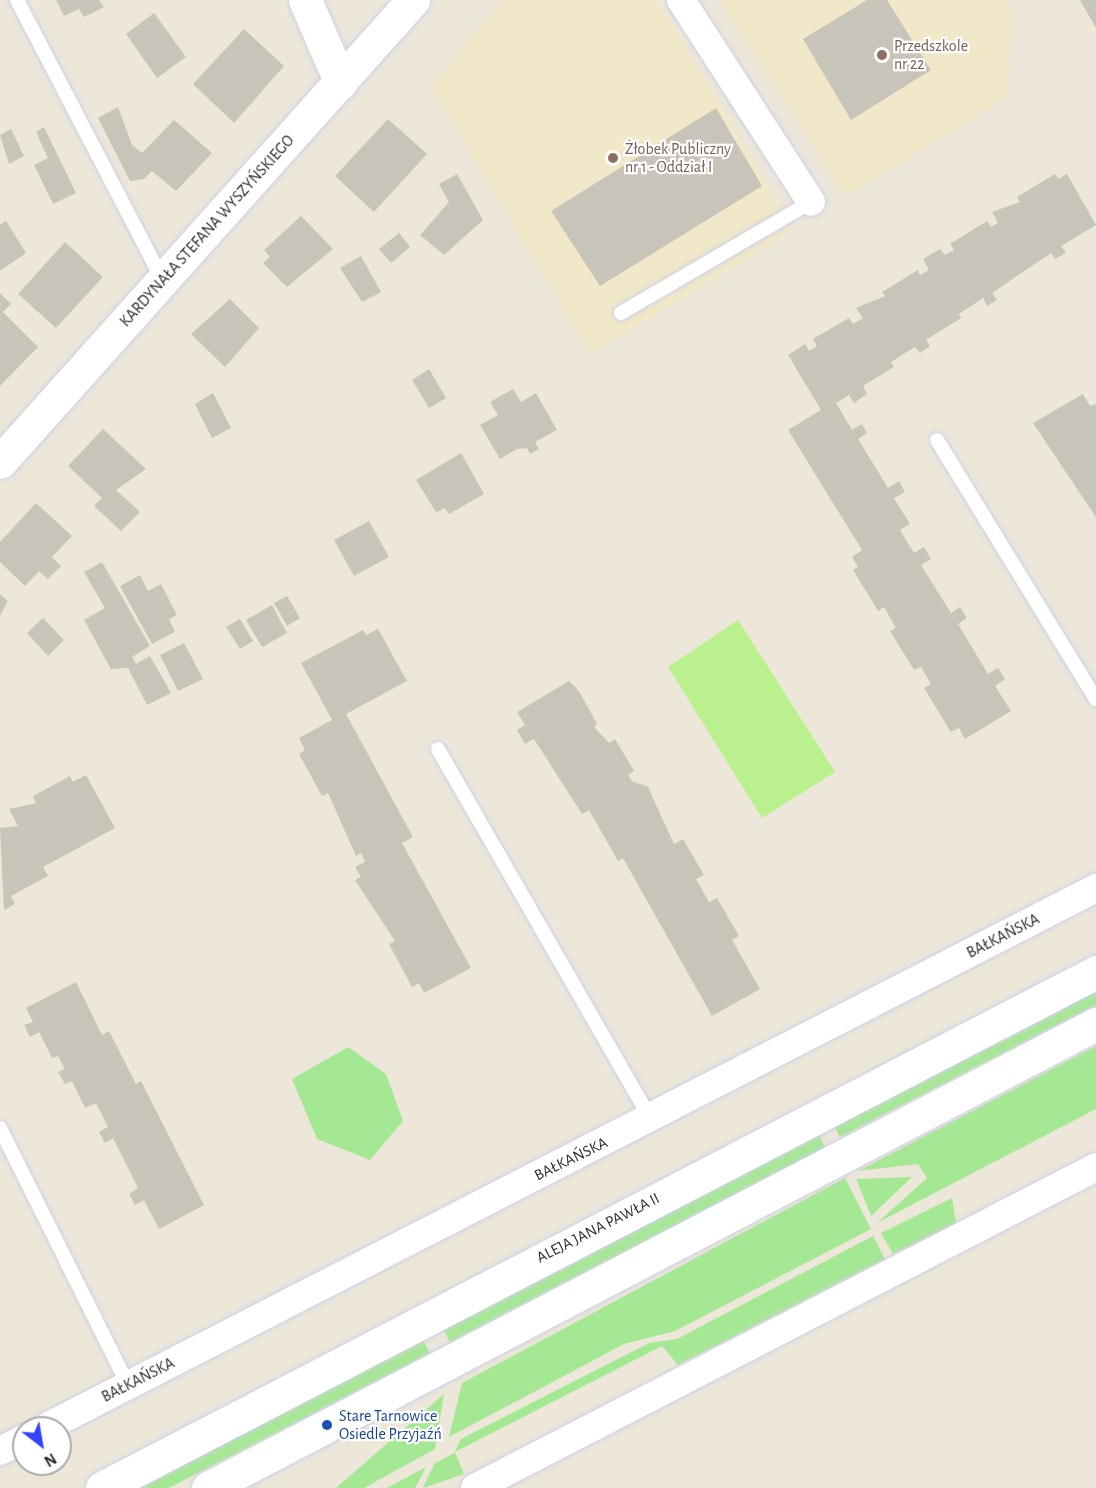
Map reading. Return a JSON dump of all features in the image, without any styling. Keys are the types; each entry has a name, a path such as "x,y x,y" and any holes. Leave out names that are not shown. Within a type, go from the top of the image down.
{"street":[{"path":"306,0 341,83"},
{"name":"KARDYNAŁA STEFANA WYSZYŃSKIEGO","path":"0,462 413,0"},
{"path":"681,0 811,202"},
{"name":"BAŁKAŃSKA","path":"68,1416 651,1119 1096,888"},
{"name":"ALEJA JANA PAWŁA II","path":"102,1488 1096,972"},
{"path":"208,1488 1096,1024"},
{"path":"475,1488 1096,1167"}],"lane":[{"path":"17,0 163,280"},
{"path":"621,313 811,202"},
{"path":"937,440 1096,699"},
{"path":"438,749 651,1119"},
{"path":"0,1128 128,1385"}],"shaded area":[{"name":"Żłobek Publiczny nr 1 - Oddział I","path":"503,0 658,0 794,230 590,355 431,86"},
{"name":"Przedszkole nr 22","path":"720,0 1005,0 1013,12 1006,99 845,197"}],"green space":[{"path":"738,620 835,772 762,818 668,667"},
{"path":"1096,986 1096,1005 840,1137 832,1122"},
{"path":"1096,1046 1096,1109 877,1223 927,1178 918,1164 858,1171"},
{"path":"348,1047 386,1074 403,1121 370,1160 317,1139 292,1079"},
{"path":"817,1130 825,1147 450,1342 441,1325"},
{"path":"912,1177 871,1216 856,1179"},
{"path":"845,1178 871,1229 675,1331 624,1344 449,1437 462,1383"},
{"path":"952,1198 956,1223 893,1254 881,1233"},
{"path":"873,1236 885,1259 678,1365 662,1346 455,1452 464,1474 423,1488 434,1464 454,1453 461,1439 649,1343 677,1339"},
{"path":"420,1335 430,1353 169,1488 123,1488"},
{"path":"444,1394 435,1449 364,1488 336,1488"},
{"path":"426,1467 415,1488 387,1488"}],"building":[{"path":"56,0 99,0 104,7 84,17 79,9 64,16"},
{"path":"867,0 887,0 931,70 851,120 803,39"},
{"path":"1080,0 1096,0 1096,28"},
{"path":"154,13 186,57 157,78 126,34"},
{"path":"244,29 284,66 234,123 193,84"},
{"path":"118,107 132,145 142,153 174,120 212,153 176,191 152,171 144,179 130,181 98,118"},
{"path":"716,108 762,186 600,286 551,211"},
{"path":"388,119 427,154 374,212 335,176"},
{"path":"44,127 76,193 53,204 34,165 48,158 36,132"},
{"path":"11,129 24,156 9,164 0,135"},
{"path":"457,174 483,220 444,255 420,235 449,202 439,184"},
{"path":"1055,174 1058,179 1067,174 1096,225 1061,246 1066,253 1055,259 1051,253 992,293 997,300 987,306 983,298 959,314 961,318 926,340 930,346 920,353 915,347 891,362 894,367 863,386 867,394 854,403 849,395 836,403 852,430 862,424 867,433 858,439 888,488 899,481 905,492 894,498 910,524 900,530 914,553 924,547 931,559 921,565 951,613 960,607 967,618 958,624 988,674 998,668 1005,679 995,686 1011,711 965,739 959,728 951,732 924,688 931,684 921,667 914,670 890,631 896,628 884,607 878,611 853,570 858,567 852,557 862,550 788,430 821,410 788,355 805,344 809,351 817,346 813,339 849,318 853,324 863,318 856,308 885,296 882,292 918,270 920,275 929,270 923,259 940,249 945,255 954,250 950,244 987,221 991,227 998,223 992,212 1020,202 1017,197"},
{"path":"301,216 333,249 287,287 263,263 270,257 264,250"},
{"path":"6,221 26,253 0,271 0,225"},
{"path":"399,233 410,247 391,263 379,249"},
{"path":"65,242 103,277 56,328 18,294"},
{"path":"361,256 381,292 362,302 340,268"},
{"path":"0,293 11,304 3,312 38,347 0,386"},
{"path":"230,299 259,328 225,367 191,334"},
{"path":"429,369 446,398 429,408 412,380"},
{"path":"513,389 521,402 536,393 557,430 535,442 539,449 530,454 527,448 517,449 500,459 480,425 498,415 490,402"},
{"path":"213,393 231,428 212,438 195,404"},
{"path":"1083,394 1090,406 1096,404 1096,517 1033,423"},
{"path":"103,429 146,469 116,490 140,512 121,531 94,506 102,498 68,466"},
{"path":"461,453 484,494 449,514 445,508 436,512 416,480"},
{"path":"36,503 72,536 52,557 61,566 48,579 39,571 25,586 0,562 0,542"},
{"path":"369,521 389,557 354,576 334,540"},
{"path":"102,562 150,646 132,657 136,664 150,656 171,693 147,705 128,668 111,669 84,620 105,608 84,572"},
{"path":"140,575 148,591 161,584 177,615 169,619 175,632 152,644 120,586"},
{"path":"0,594 8,601 0,616"},
{"path":"287,596 300,618 287,626 274,603"},
{"path":"272,605 287,633 262,647 246,620"},
{"path":"43,618 64,640 48,656 27,633"},
{"path":"240,619 253,641 240,649 226,627"},
{"path":"378,629 407,681 346,714 413,837 402,843 471,968 424,993 419,983 412,987 389,944 395,941 355,880 361,877 355,867 365,862 361,853 356,856 328,793 322,796 299,754 305,750 299,738 332,720 301,663 363,630 366,635"},
{"path":"184,643 203,679 178,691 160,655"},
{"path":"569,681 579,691 597,724 594,727 609,743 615,739 634,771 628,775 632,781 648,787 674,844 683,839 704,875 696,879 709,902 717,898 739,936 732,940 760,989 712,1016 623,858 618,861 589,810 582,814 534,739 525,744 517,730 525,725 517,712"},
{"path":"86,775 115,828 43,867 48,876 11,896 15,904 4,910 0,828 18,826 9,809 36,803 33,796 70,776 73,782"},
{"path":"76,982 102,1035 109,1031 136,1084 141,1081 204,1205 159,1229 144,1200 135,1205 129,1194 138,1188 113,1138 105,1143 99,1132 108,1127 96,1103 85,1108 72,1081 65,1084 58,1072 65,1069 58,1056 52,1058 39,1032 30,1037 24,1025 33,1022 26,1008"}],"place":[{"name":"Przedszkole nr 22","path":"882,55"},
{"name":"Żłobek Publiczny nr 1 - Oddział I","path":"613,158"},
{"name":"Stare Tarnowice Osiedle Przyjaźń","path":"327,1425"}]}
